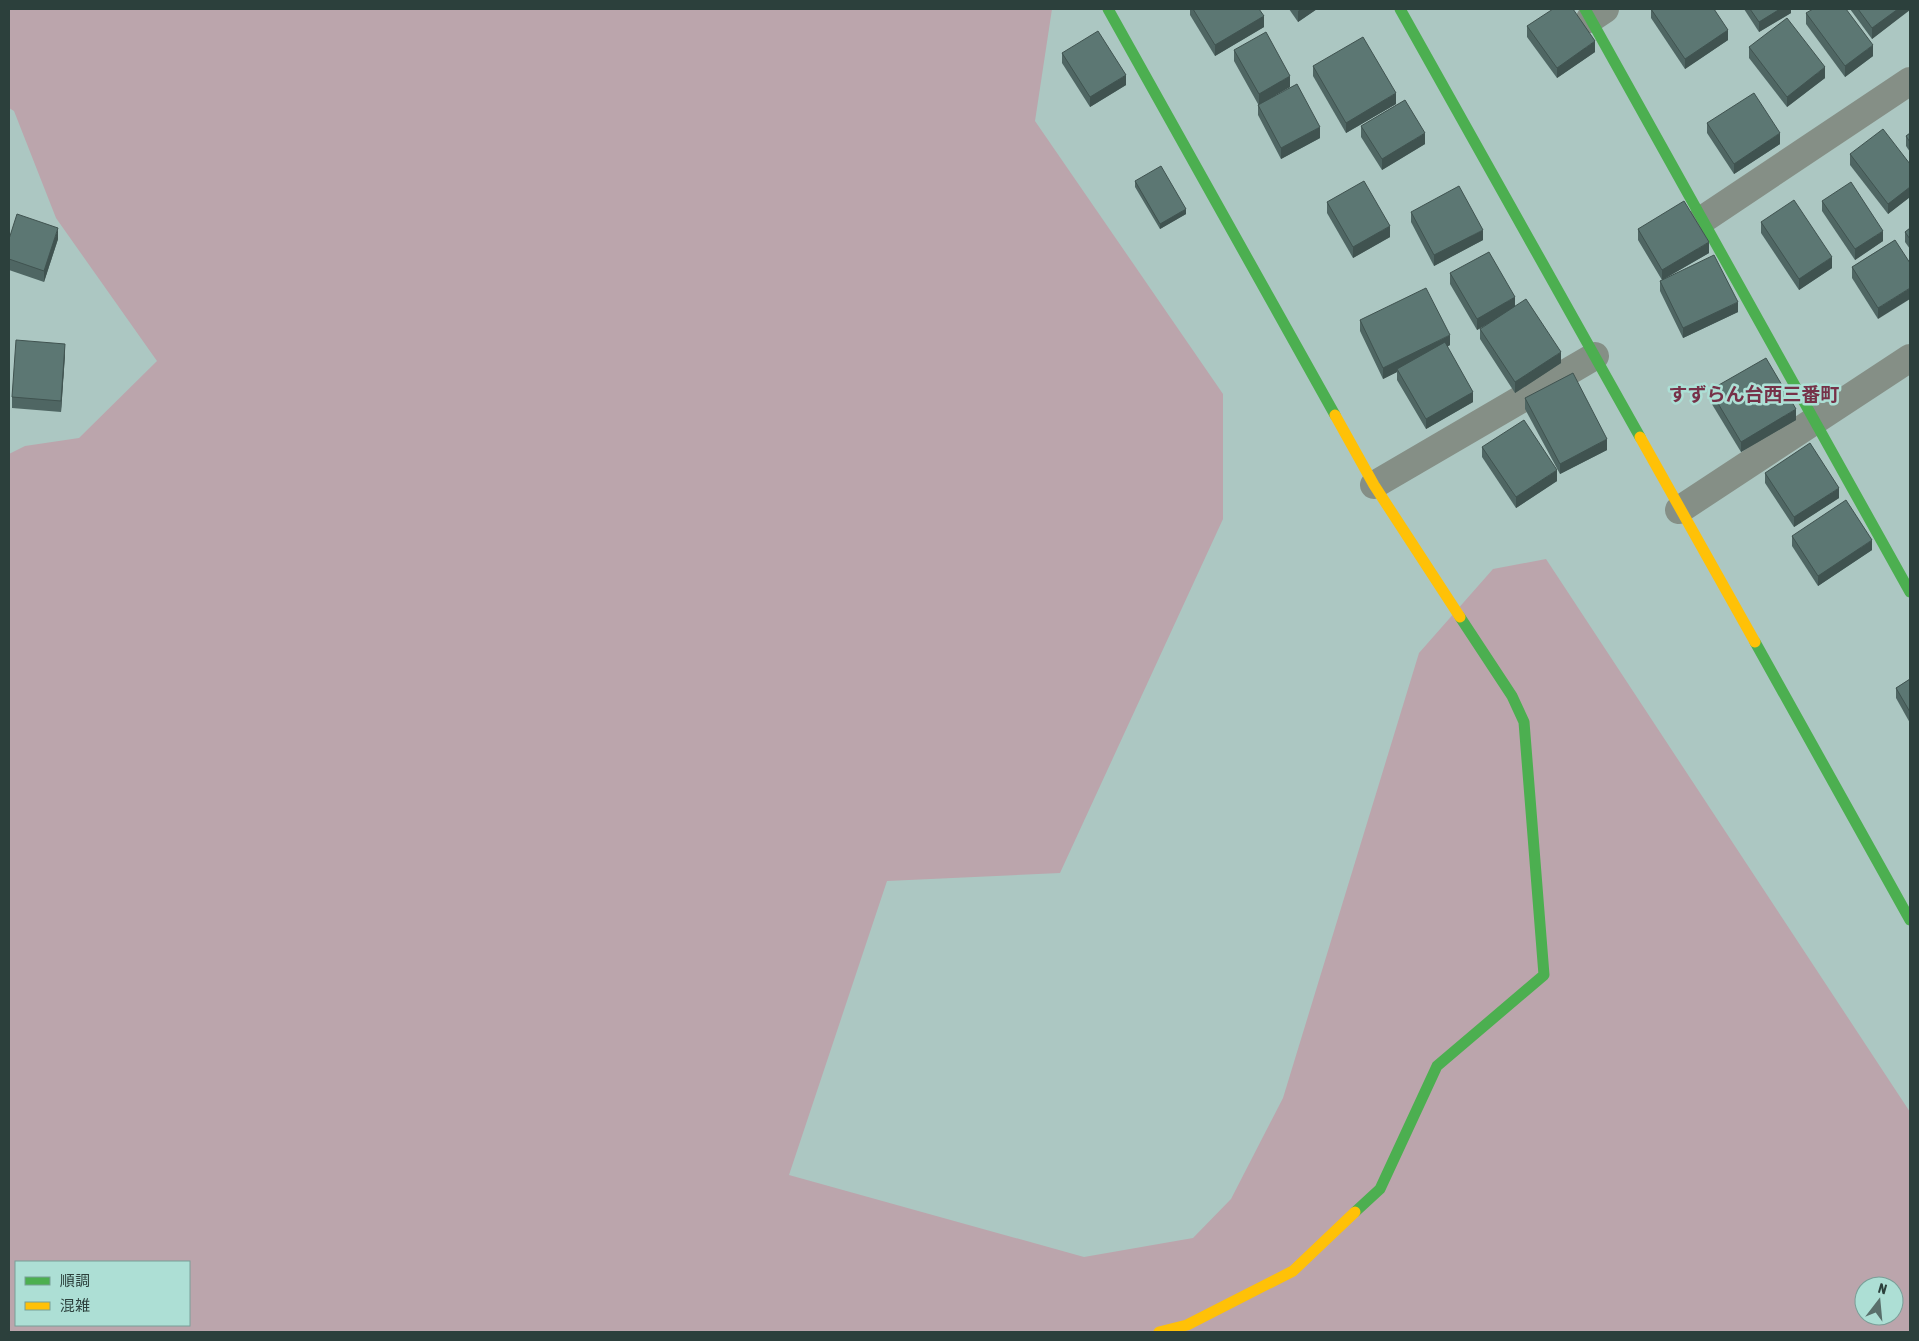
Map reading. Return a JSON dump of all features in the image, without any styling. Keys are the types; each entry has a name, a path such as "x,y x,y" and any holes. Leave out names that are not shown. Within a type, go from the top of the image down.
{"street":[{"path":"1108,9 1374,486 1512,696 1524,722 1544,975 1437,1066 1380,1189 1293,1271 1187,1325 1159,1332"},
{"path":"1400,9 1910,920"},
{"path":"1593,12 1702,220 1910,592"},
{"path":"1702,220 1910,81"},
{"path":"1374,486 1594,356"},
{"path":"1679,510 1910,358"}],"shaded area":[{"path":"9,9 1052,9 1035,121 1223,394 1223,519 1060,873 887,881 789,1175 1084,1257 1193,1238 1231,1199 1283,1098 1419,653 1493,569 1546,559 1910,1112 1910,1332 9,1332 9,454 25,446 79,438 157,361 56,218 14,111 9,108"}],"building":[{"path":"1193,9 1259,9 1264,16 1215,45"},
{"path":"1553,9 1573,9 1595,41 1557,68 1527,26"},
{"path":"1651,9 1714,9 1728,30 1685,59"},
{"path":"1750,9 1780,9 1759,22"},
{"path":"1813,9 1846,9 1873,45 1845,66 1806,13"},
{"path":"1858,9 1898,9 1872,28"},
{"path":"1787,18 1825,67 1787,97 1749,47"},
{"path":"1098,31 1126,75 1090,97 1062,53"},
{"path":"1266,32 1290,76 1259,94 1234,50"},
{"path":"1363,37 1396,93 1346,123 1313,66"},
{"path":"1297,84 1320,127 1281,148 1258,105"},
{"path":"1754,93 1780,133 1734,164 1707,123"},
{"path":"1405,100 1425,133 1382,159 1361,126"},
{"path":"1883,129 1910,164 1910,187 1888,204 1850,154"},
{"path":"1910,133 1910,142 1906,136"},
{"path":"1161,166 1186,209 1160,224 1135,181"},
{"path":"1364,181 1390,226 1353,247 1327,202"},
{"path":"1851,182 1883,231 1855,249 1822,201"},
{"path":"1459,186 1483,230 1434,255 1411,212"},
{"path":"1794,200 1832,257 1799,279 1761,222"},
{"path":"1684,201 1709,242 1662,270 1638,229"},
{"path":"17,214 58,228 44,271 9,259 9,239"},
{"path":"1910,228 1910,239 1905,232"},
{"path":"1895,240 1910,263 1910,288 1878,308 1852,267"},
{"path":"1489,252 1515,297 1477,319 1450,273"},
{"path":"1714,255 1738,302 1683,328 1660,281"},
{"path":"1426,288 1450,335 1383,368 1360,320"},
{"path":"1526,299 1561,352 1515,382 1480,329"},
{"path":"16,340 65,344 61,401 12,397"},
{"path":"1445,342 1473,392 1426,419 1397,369"},
{"path":"1766,358 1796,409 1741,442 1710,390"},
{"path":"1573,373 1607,439 1560,464 1525,398"},
{"path":"1524,420 1557,470 1516,497 1482,447"},
{"path":"1810,443 1839,488 1794,517 1765,473"},
{"path":"1846,500 1872,540 1818,576 1792,536"},
{"path":"1910,679 1910,712 1896,688"}],"traffic: fast":[{"path":"1108,9 1335,415"},
{"path":"1400,9 1640,437"},
{"path":"1585,9 1910,592"},
{"path":"1355,1212 1380,1189 1437,1066 1544,975 1524,722 1512,696 1460,617"},
{"path":"1755,642 1910,920"}],"traffic: slow":[{"path":"1335,415 1374,485 1460,617"},
{"path":"1640,437 1755,642"},
{"path":"1159,1332 1187,1325 1293,1271 1355,1212"}],"district":[{"name":"すずらん台西三番町","path":"1754,394"}]}
